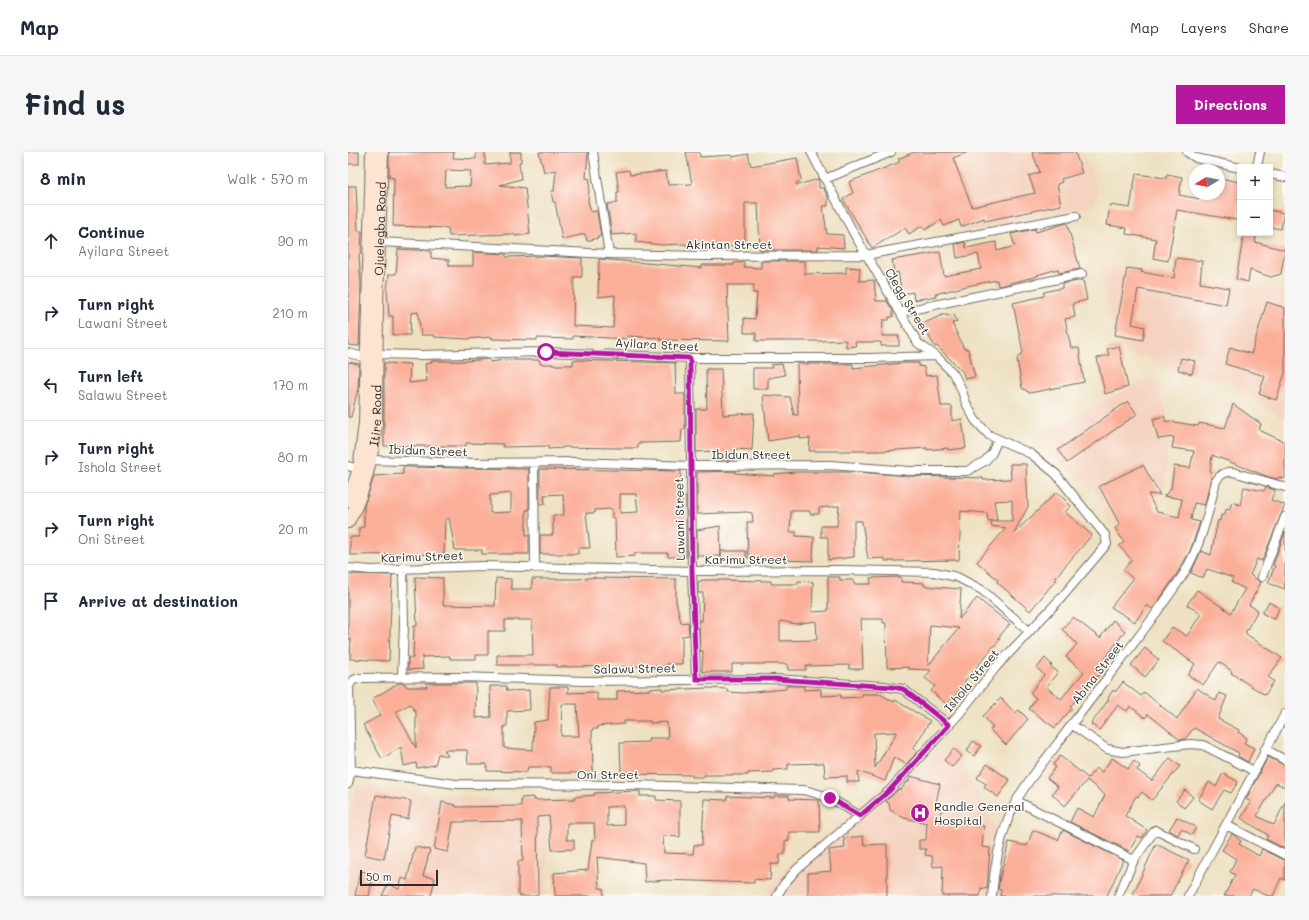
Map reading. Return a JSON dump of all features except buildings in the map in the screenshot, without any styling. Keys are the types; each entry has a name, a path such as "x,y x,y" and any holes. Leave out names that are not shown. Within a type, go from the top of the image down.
{"main road":[{"name":"Ojuelegba Road","path":"372,152 372,305"},
{"name":"Ojuelegba Road","path":"372,305 379,242 382,152"},
{"name":"Itire Road","path":"348,522 358,501 370,460 376,425 372,356 372,305"},
{"name":"Itire Road","path":"348,501 354,468 364,437 372,356"}],"street":[{"path":"593,152 609,254"},
{"name":"Clegg Street","path":"811,152 866,255 918,343 936,356 953,374 959,383 975,420 989,435 1031,454 1056,474 1088,512 1107,539"},
{"path":"826,178 891,152"},
{"path":"1187,152 1196,158 1237,167"},
{"path":"1258,164 1260,152"},
{"path":"1273,175 1285,177"},
{"name":"Akintan Street","path":"379,242 609,254 705,256 866,255 1076,216"},
{"path":"901,312 1082,274"},
{"name":"Ayilara Street","path":"348,353 372,356 546,352 690,358 870,358 936,356"},
{"name":"Lawani Street","path":"690,358 690,466 696,679"},
{"name":"Ibidun Street","path":"370,460 534,463 576,462 690,466 830,466 910,471 967,471 985,461 992,453 998,440"},
{"path":"534,463 535,568"},
{"name":"Abina Street","path":"992,896 996,861 1008,818 1017,800 1029,780 1071,724 1110,676 1192,561 1201,540 1216,481 1223,473 1233,472 1285,487"},
{"path":"1262,577 1285,517"},
{"name":"Ishola Street","path":"777,896 784,884 797,869 890,790 949,725 997,666 1104,548 1107,544 1107,539"},
{"name":"Karimu Street","path":"348,568 371,570 483,566 692,571 841,570 934,572 957,576 982,590 1029,631"},
{"path":"402,677 404,626 403,568"},
{"name":"Salawu Street","path":"348,784 351,770 349,686 355,679 402,677 584,681 775,679 893,687 903,689 949,725"},
{"path":"1188,896 1285,714"},
{"path":"1071,724 1113,751 1122,752 1190,744 1203,744 1254,771"},
{"path":"1265,749 1285,760"},
{"name":"Oni Street","path":"351,770 456,784 632,785 802,790 818,793 830,798 860,816"},
{"path":"1017,800 1134,860"},
{"path":"1226,825 1285,855"},
{"path":"1118,896 1134,860 1155,830 1194,849"}],"shaded area":[{"path":"930,152 1082,152 1099,191 1092,206 963,232"},
{"path":"1098,262 1285,292 1285,420 1226,379 1181,374 1149,358 1127,355 1113,332"},
{"path":"1154,375 1173,433 1167,453 1165,490 1155,502 1134,513 1118,524 1109,523 1094,488 1061,463 1042,433"},
{"name":"Randle General Hospital","path":"953,745 1002,841 997,896 768,896 770,887 790,864 829,833 874,792"},
{"path":"356,785 548,806 547,896 348,896 348,827"}],"place":[{"name":"Randle General Hospital","path":"920,813"}],"route":[{"path":"546,352 690,358 690,466 696,679 775,679 893,687 903,689 949,725 890,790 860,816 830,798"}]}
